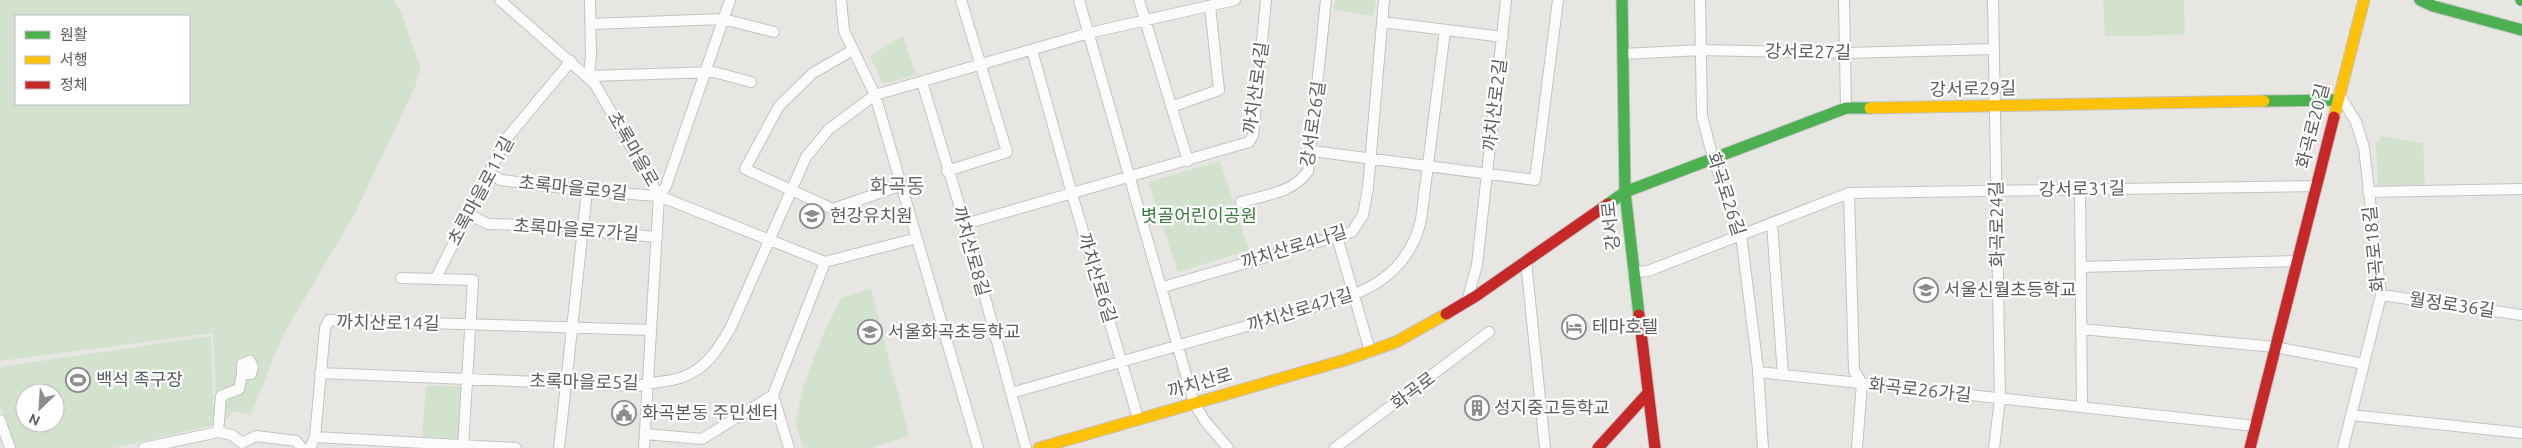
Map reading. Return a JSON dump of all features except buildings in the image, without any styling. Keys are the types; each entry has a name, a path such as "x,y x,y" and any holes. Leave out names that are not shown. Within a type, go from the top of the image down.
{"street":[{"name":"초록마을로","path":"500,0 596,84 659,196 825,262"},
{"path":"590,0 591,56 589,76 714,72 751,82"},
{"path":"644,448 659,196 666,186 730,0"},
{"path":"841,0 844,31 875,95 978,448"},
{"path":"947,171 1006,152 961,0"},
{"path":"1079,0 1163,287 1194,403 1205,421 1228,448"},
{"path":"1139,0 1188,161"},
{"path":"875,95 1089,34 1235,0"},
{"name":"까치산로4길","path":"1072,194 1249,142 1253,135 1266,0"},
{"name":"강서로26길","path":"1240,202 1291,188 1302,181 1308,171 1312,151 1326,0"},
{"name":"까치산로4나길","path":"1163,287 1352,232 1363,214 1371,158 1384,0"},
{"name":"까치산로2길","path":"1467,301 1477,265 1506,0"},
{"name":"까치산로2길","path":"1487,173 1535,180 1558,0"},
{"name":"강서로","path":"1622,0 1625,192 1655,448"},
{"name":"화곡로26길","path":"1700,0 1702,116 1713,158 1740,235 1758,372 1763,448"},
{"path":"1844,0 1846,108"},
{"name":"화곡로24길","path":"1993,0 2000,398 1994,448"},
{"name":"화곡로20길","path":"2250,448 2296,261 2364,0"},
{"path":"2422,0 2433,6 2522,30"},
{"path":"1171,107 1219,90 1210,6"},
{"path":"591,24 723,19 774,32"},
{"name":"까치산로2길","path":"1382,22 1503,37"},
{"name":"까치산로4가길","path":"1179,345 1355,295 1384,279 1396,268 1416,241 1421,220 1426,165 1445,30"},
{"name":"강서로27길","path":"1623,54 1701,50 1845,53 1994,49"},
{"path":"853,50 813,73 779,106 745,169 833,209 902,184"},
{"name":"까치산로6길","path":"1032,50 1138,418"},
{"name":"초록마을로11길","path":"436,278 506,139 570,60"},
{"name":"까치산로8길","path":"922,82 947,171 965,224 1026,448"},
{"name":"초록마을로5길","path":"468,379 638,386 681,378 703,366 716,352 731,327 806,157 829,129 875,95"},
{"name":"강서로29길","path":"1625,192 1846,108 2338,97"},
{"name":"화곡로18길","path":"2338,97 2356,122 2364,148 2381,295 2343,448"},
{"path":"1312,151 1487,173"},
{"name":"초록마을로9길","path":"488,173 501,180 587,191 659,196"},
{"name":"강서로31길","path":"1633,272 1648,271 1849,193 2316,186"},
{"path":"2080,189 2082,407"},
{"name":"화곡로18길","path":"2368,192 2522,189"},
{"path":"560,448 587,191"},
{"name":"까치산로","path":"1039,448 1396,342 1467,301 1625,192"},
{"path":"1849,193 1854,371 1862,383 1857,448"},
{"path":"965,224 1072,194"},
{"name":"초록마을로7가길","path":"468,214 488,224 583,228 590,231 657,237"},
{"path":"1772,223 1783,376"},
{"path":"1337,237 1370,351"},
{"path":"645,434 705,443 773,395 825,262 917,238"},
{"path":"1526,261 1545,448"},
{"path":"2081,266 2296,261"},
{"path":"401,278 473,280 463,446"},
{"name":"월정로36길","path":"2381,295 2522,315"},
{"name":"까치산로14길","path":"310,448 315,437 325,328 330,320 471,324"},
{"path":"471,324 651,330"},
{"path":"2081,329 2275,347 2364,364"},
{"name":"화곡로","path":"1335,448 1489,332"},
{"path":"1011,393 1179,345"},
{"name":"화곡로26가길","path":"1758,372 2255,426"},
{"path":"320,373 468,379"},
{"path":"218,432 221,396 239,389 242,374"},
{"path":"1598,448 1648,393"},
{"path":"773,395 789,448"},
{"path":"2351,415 2522,433"},
{"path":"0,420 10,448"},
{"path":"144,448 218,432 232,435 242,446 256,436 296,441 302,448"},
{"path":"315,437 516,448"}],"green space":[{"path":"0,0 394,0 401,12 421,68 415,87 354,215 282,337 251,415 233,411 223,425 217,422 213,333 0,361"},
{"path":"1335,0 1376,0 1373,16 1334,10"},
{"path":"2103,0 2184,0 2185,35 2105,36"},
{"path":"903,36 916,75 883,84 870,56"},
{"path":"2380,136 2423,143 2425,185 2378,186 2376,142 2380,142"},
{"name":"볏골어린이공원","path":"1220,161 1249,250 1178,272 1148,182"},
{"path":"871,289 909,436 870,448 804,448 795,423 805,381 824,332 841,298"},
{"path":"211,336 214,425 114,448 15,448 0,405 0,367"},
{"path":"426,386 462,386 458,438 422,437"}],"traffic: fast":[{"path":"1622,0 1625,192 1639,315"},
{"path":"2420,0 2433,6 2522,30"},
{"path":"2264,101 2337,100"},
{"path":"1608,204 1625,192 1846,108 1870,108"}],"traffic: slow":[{"path":"2334,117 2364,0"},
{"path":"1870,108 2264,101"},
{"path":"1039,448 1345,360 1396,342 1446,314"}],"traffic: jam":[{"path":"2250,448 2334,117"},
{"path":"1446,314 1476,296 1608,204"},
{"path":"1639,315 1655,448"},
{"path":"1598,448 1648,393"}],"place":[{"name":"현강유치원","path":"812,216"},
{"name":"서울신월초등학교","path":"1926,290"},
{"name":"테마호텔","path":"1574,327"},
{"name":"서울화곡초등학교","path":"870,332"},
{"name":"백석 족구장","path":"78,380"},
{"name":"성지중고등학교","path":"1477,408"},
{"name":"화곡본동 주민센터","path":"624,413"}],"district":[{"name":"화곡동","path":"897,186"}]}
